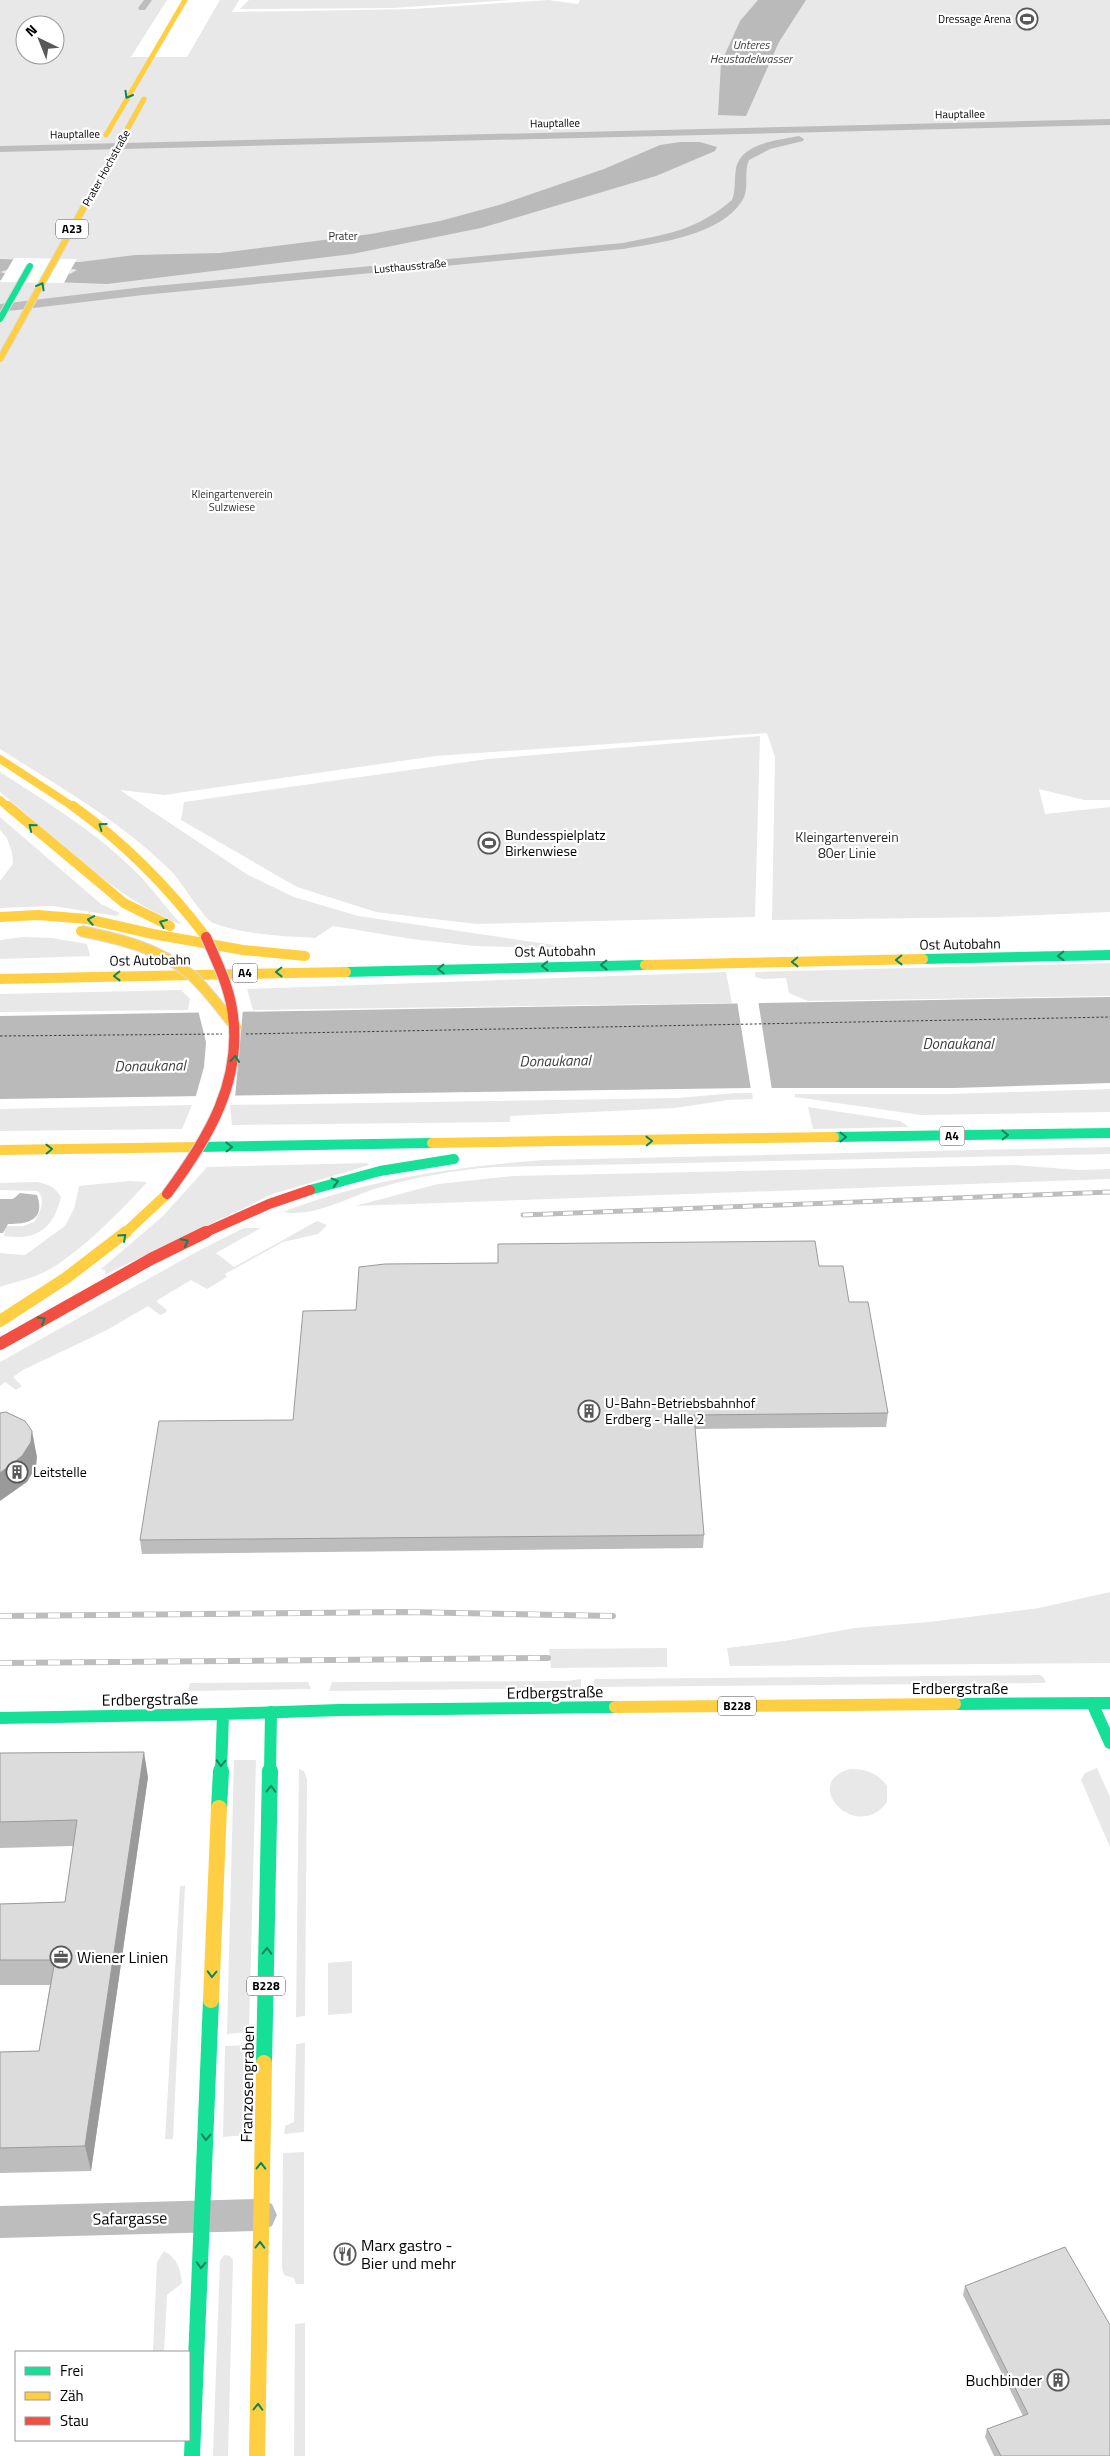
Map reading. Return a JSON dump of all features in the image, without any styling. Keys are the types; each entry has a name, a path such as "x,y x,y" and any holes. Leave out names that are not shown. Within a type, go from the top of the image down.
{"main road":[{"name":"Prater Hochstraße","path":"91,160 185,0"},
{"name":"Prater Hochstraße","path":"0,359 152,85"},
{"path":"0,319 38,252"},
{"path":"0,759 75,806 117,836 143,858 188,908 218,960 230,994 236,1027 235,1062 220,1113 205,1144 167,1194 118,1242 87,1266 0,1322"},
{"path":"0,800 124,903 207,944"},
{"path":"0,917 38,915 87,919 207,944 268,954 313,956"},
{"path":"66,930 81,931 142,947 175,963 196,980 236,1027"},
{"name":"Ost Autobahn","path":"0,979 1110,955"},
{"path":"492,956 523,967"},
{"name":"A4","path":"0,1150 1110,1133"},
{"path":"544,1153 583,1151 600,1142"},
{"path":"136,1160 574,1146 600,1142"},
{"path":"0,1344 192,1238 267,1203 337,1181 380,1171 468,1158"},
{"path":"1092,1703 1110,1743"},
{"name":"Erdbergstraße","path":"0,1718 347,1710 1110,1703"},
{"name":"Franzosengraben","path":"257,2456 260,2215 271,1712"},
{"path":"192,2456 223,1714"}],"street":[{"path":"142,8 148,0"},
{"name":"Hauptallee","path":"0,149 1110,122"},
{"name":"Lusthausstraße","path":"0,308 143,291 623,246 660,239 689,231 722,216 738,199 742,163 745,157 771,145 839,129"},
{"path":"771,130 771,145"},
{"name":"Safargasse","path":"0,2222 260,2215"}],"green space":[{"name":"Prater","path":"0,0 167,0 131,57 187,57 220,0 239,0 232,12 413,9 548,0 578,4 580,0 1110,0 1110,800 1084,800 1039,789 1045,814 1110,807 1110,912 996,917 772,920 775,757 767,733 436,756 164,795 120,790 248,875 294,897 358,916 581,949 474,946 412,939 333,926 315,938 276,936 225,927 209,920 173,873 133,837 68,791 0,749"},
{"path":"249,0 510,0 393,8 240,9"},
{"name":"Bundesspielplatz Birkenwiese","path":"760,736 755,917 476,924 376,912 297,887 181,820 184,802 488,759"},
{"path":"0,772 71,819 121,857 142,878 182,925 132,899 86,866 0,792"},
{"path":"0,817 101,904 120,913 116,916 53,906 0,908 0,881 13,864 12,852 7,838 0,830"},
{"path":"23,937 52,938 87,944 90,956 0,959 0,940"},
{"path":"1110,963 1110,996 808,1001 789,993 786,978 763,979 755,977 755,972"},
{"path":"726,972 732,1003 253,1010 247,989"},
{"path":"181,990 190,999 188,1010 0,1012 0,994"},
{"path":"1110,1089 1110,1112 921,1115 795,1097 795,1094 948,1094"},
{"path":"752,1093 753,1099 728,1100 675,1108 510,1116 510,1122 232,1125 230,1105 678,1098"},
{"path":"192,1105 182,1129 0,1131 0,1109"},
{"path":"808,1107 900,1121 909,1127 813,1129"},
{"path":"1110,1147 1110,1154 480,1168 421,1177 392,1184 331,1206 307,1212 283,1212 347,1191 412,1176 477,1166 544,1160"},
{"path":"367,1163 369,1165 273,1194 104,1275 106,1271 101,1269 163,1216 207,1167"},
{"path":"1015,1165 1078,1170 1110,1169 1110,1179 355,1206 438,1184 513,1176"},
{"path":"129,1181 147,1182 125,1206 82,1246 67,1258 40,1274 0,1287 0,1253 25,1255 65,1226 74,1209 79,1186"},
{"path":"36,1182 50,1186 61,1197 53,1217 48,1225 34,1234 26,1237 4,1236 6,1226 23,1226 34,1222 40,1210 42,1198 37,1191 0,1190 0,1183"},
{"path":"317,1221 327,1225 318,1234 283,1242 225,1274 227,1277 207,1289 191,1280 156,1301 167,1310 165,1313 160,1315 148,1306 107,1330 23,1370 13,1377 22,1386 16,1390 5,1382 0,1386 0,1362 200,1250 244,1228 261,1228 216,1253 234,1267"},
{"path":"1110,1592 1110,1663 730,1666 727,1648 784,1641 854,1628 929,1622 1039,1608"},
{"path":"667,1648 667,1667 551,1668 549,1649"},
{"path":"1040,1675 1046,1683 594,1687 594,1679"},
{"path":"581,1679 581,1688 329,1691 332,1682 567,1681"},
{"path":"308,1682 311,1689 188,1691 190,1683"},
{"path":"234,1760 256,1760 249,2032 227,2034"},
{"path":"1097,1768 1110,1797 1110,1847 1081,1780 1085,1773"},
{"path":"299,1769 304,1771 307,1779 305,2016 296,2017"},
{"path":"850,1769 871,1773 880,1778 887,1786 887,1802 875,1813 861,1817 849,1814 838,1807 831,1797 830,1786 836,1776"},
{"path":"180,1886 185,1886 173,2139 165,2139"},
{"path":"352,1961 352,2013 328,2015 328,1963"},
{"path":"305,2043 304,2132 284,2134 285,2126 294,2122 296,2044"},
{"path":"248,2045 247,2135 223,2137 225,2046"},
{"path":"304,2152 304,2284 296,2284 294,2278 284,2275 282,2268 283,2153"},
{"path":"164,2251 172,2257 178,2264 182,2283 167,2295 164,2351 153,2351 157,2262"},
{"path":"224,2255 230,2256 233,2260 228,2456 213,2456 220,2261"},
{"path":"305,2323 305,2456 294,2456 295,2324"}],"water":[{"name":"Unteres Heustadelwasser","path":"758,0 806,0 779,42 746,116 718,115 721,63 740,21"},
{"path":"700,142 717,147 715,151 656,176 481,228 352,254 107,284 0,280 0,272 0,259 80,262 135,255 220,253 371,234 440,221 499,205 604,169 660,145","holes":["10,269 74,269 77,270 70,274 7,274 0,272"]},
{"name":"Donaukanal","path":"1110,997 1110,1083 954,1088 748,1088 0,1099 0,1016"},
{"path":"20,1193 37,1195 39,1210 37,1216 28,1222 8,1224 3,1233 0,1233 0,1199 13,1199"}],"pier":[{"path":"14,258 77,259 64,283 0,282"},
{"path":"758,1000 772,1090 751,1090 737,1001"},
{"path":"243,1009 235,1098 195,1099 204,1067 206,1042 198,1010"}],"building":[{"name":"U-Bahn-Betriebsbahnhof Erdberg - Halle 2","path":"815,1241 819,1266 843,1266 849,1302 868,1302 888,1413 694,1415 704,1535 140,1540 159,1421 293,1420 303,1311 356,1310 359,1267 385,1264 498,1263 498,1244"},
{"path":"6,1412 25,1421 32,1431 31,1442 22,1456 0,1473 0,1413"},
{"name":"Wiener Linien","path":"144,1752 85,2146 0,2148 0,2052 39,2051 55,1960 0,1960 0,1904 65,1902 77,1820 0,1822 0,1753"},
{"name":"Buchbinder","path":"1065,2247 1110,2325 1110,2456 1001,2456 987,2429 1028,2414 965,2286"}],"ferry route":[{"path":"246,1034 1110,1017"},
{"path":"0,1036 222,1034"}],"railway":[{"path":"523,1215 1110,1192"},
{"path":"0,1616 404,1612 613,1616"},
{"path":"0,1663 548,1658"}],"traffic: fast":[{"path":"0,319 30,266"},
{"path":"923,959 1110,955"},
{"path":"346,972 645,965"},
{"path":"834,1137 1110,1133"},
{"path":"198,1147 432,1143"},
{"path":"310,1190 380,1171 454,1159"},
{"path":"1092,1703 1110,1743"},
{"path":"955,1704 1110,1703"},
{"path":"219,1808 223,1714 339,1710 615,1707"},
{"path":"264,2063 271,1712"},
{"path":"0,1718 223,1714"},
{"path":"192,2456 211,2000"}],"traffic: slow":[{"path":"106,135 185,0"},
{"path":"0,359 144,99"},
{"path":"0,759 60,797 113,836 161,881 206,937"},
{"path":"0,800 124,903 170,926"},
{"path":"0,917 38,915 87,919 153,934 243,950 305,956"},
{"path":"81,931 139,946 153,951 179,966 203,987 236,1027"},
{"path":"645,965 923,959"},
{"path":"0,979 346,972"},
{"path":"432,1143 834,1137"},
{"path":"0,1150 198,1147"},
{"path":"0,1321 45,1293 88,1262 128,1230 167,1194"},
{"path":"615,1707 955,1704"},
{"path":"211,2000 219,1808"},
{"path":"257,2456 264,2063"}],"traffic: jam":[{"path":"167,1194 210,1131 229,1085 234,1061 235,1035 230,1000 206,937"},
{"path":"0,1344 190,1239 269,1204 310,1190"}],"place":[{"name":"Dressage Arena","path":"1027,19"},
{"name":"Bundesspielplatz Birkenwiese","path":"489,843"},
{"name":"U-Bahn-Betriebsbahnhof Erdberg - Halle 2","path":"589,1411"},
{"name":"Leitstelle","path":"17,1472"},
{"name":"Wiener Linien","path":"61,1957"},
{"name":"Marx gastro - Bier und mehr","path":"345,2254"},
{"name":"Buchbinder","path":"1058,2380"}],"park label":[{"name":"Kleingartenverein Sulzwiese","path":"232,500"},
{"name":"Kleingartenverein 80er Linie","path":"847,846"}]}
